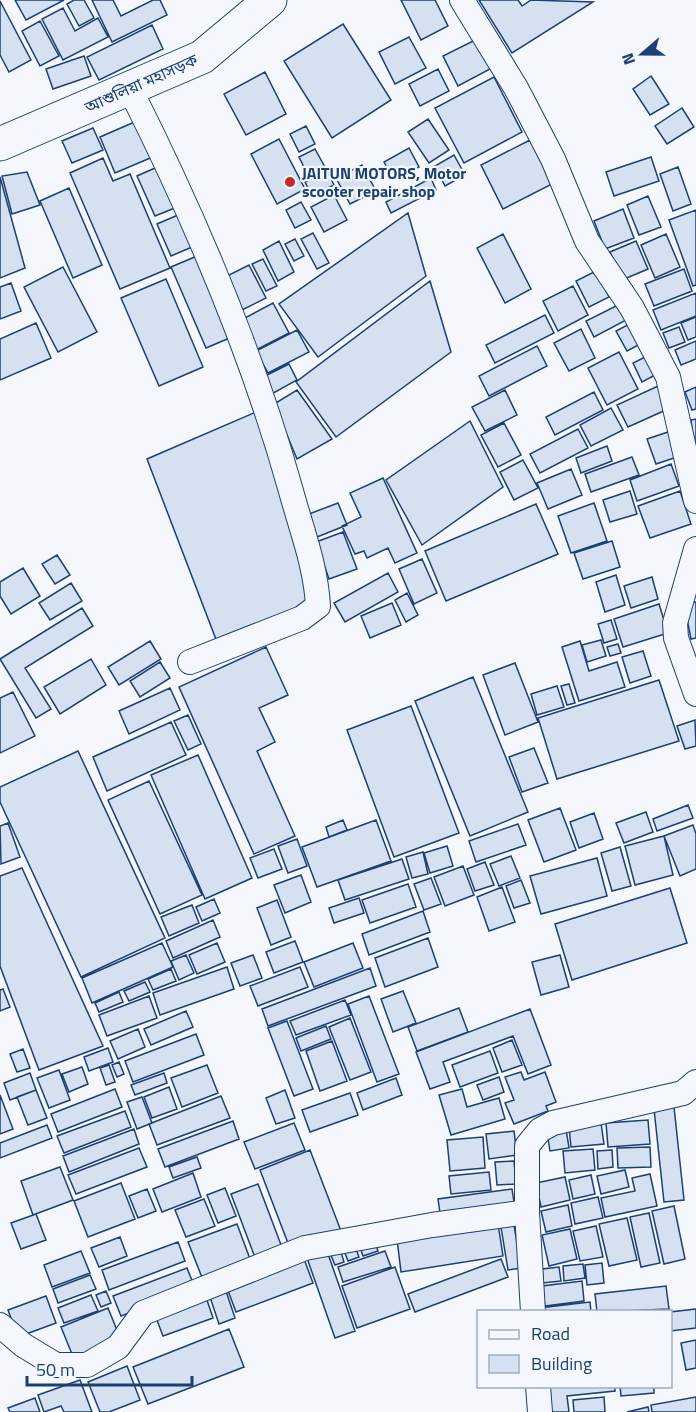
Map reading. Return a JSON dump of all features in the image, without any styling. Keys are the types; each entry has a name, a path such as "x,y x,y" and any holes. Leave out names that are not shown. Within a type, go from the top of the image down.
{"highway":[{"name":"আশুলিয়া মহাসড়ক","path":"0,144 202,57 270,0"}],"street":[{"path":"462,0 477,21 522,99 553,159 587,242 632,308 668,377 696,501"},
{"path":"130,89 174,176 237,325 279,448 317,582 318,606 302,618 190,662"},
{"path":"696,549 675,623 676,638 696,693"},
{"path":"533,1310 527,1212 527,1146 540,1130 568,1119 683,1093 696,1082"},
{"path":"0,1325 24,1345 56,1365 87,1365 118,1347 143,1313 305,1248 432,1225 527,1212"},
{"path":"538,1388 540,1412"}],"building":[{"path":"15,0 64,0 26,20"},
{"path":"74,0 84,0 94,18 79,26 67,4"},
{"path":"92,0 113,0 121,16 153,0 160,0 167,15 112,42"},
{"path":"401,0 435,0 448,26 421,40"},
{"path":"479,0 518,0 522,6 531,0 593,2 512,53"},
{"path":"0,1 31,60 9,72 0,55"},
{"path":"63,8 75,31 98,18 108,37 63,60 42,19"},
{"path":"40,21 59,56 40,66 22,31"},
{"path":"343,24 391,100 332,138 284,61"},
{"path":"152,25 163,49 99,80 87,57"},
{"path":"409,37 426,68 395,84 379,52"},
{"path":"477,39 492,68 458,86 443,56"},
{"path":"84,56 91,76 53,89 46,69"},
{"path":"438,69 449,91 420,106 409,84"},
{"path":"265,72 286,114 246,135 224,94"},
{"path":"651,76 669,104 650,115 633,89"},
{"path":"494,77 522,132 464,163 435,108"},
{"path":"682,108 694,127 667,144 655,126"},
{"path":"146,117 162,153 115,173 100,137"},
{"path":"428,119 449,150 429,163 408,132"},
{"path":"306,126 315,144 299,152 290,134"},
{"path":"93,128 103,150 72,163 62,141"},
{"path":"279,139 305,189 277,204 251,154"},
{"path":"530,140 552,184 503,209 481,165"},
{"path":"409,148 419,167 394,180 384,162"},
{"path":"315,149 326,169 309,177 299,157"},
{"path":"454,155 465,175 445,186 435,166"},
{"path":"651,157 659,181 614,196 606,172"},
{"path":"103,158 113,181 130,174 170,268 120,289 70,173"},
{"path":"164,164 182,205 155,216 137,176"},
{"path":"362,165 376,191 350,204 336,178"},
{"path":"678,167 691,204 673,211 660,174"},
{"path":"327,171 334,185 312,196 305,182"},
{"path":"27,172 40,205 12,214 2,176"},
{"path":"0,177 25,268 0,278"},
{"path":"431,178 436,190 391,213 386,202"},
{"path":"69,188 102,265 73,278 40,201"},
{"path":"334,195 347,220 324,232 311,207"},
{"path":"648,196 661,227 639,235 627,205"},
{"path":"301,202 311,220 295,228 286,210"},
{"path":"623,209 634,238 605,249 594,221"},
{"path":"696,210 696,285 693,286 669,220"},
{"path":"185,212 199,244 171,256 157,224"},
{"path":"408,213 426,276 318,357 279,304"},
{"path":"313,233 329,263 317,269 301,239"},
{"path":"503,234 531,289 505,303 477,248"},
{"path":"666,234 680,267 655,278 641,245"},
{"path":"295,239 304,256 294,261 285,244"},
{"path":"279,241 294,272 278,281 263,250"},
{"path":"636,241 648,269 622,280 610,252"},
{"path":"197,256 232,337 206,348 171,267"},
{"path":"263,259 277,286 266,291 252,264"},
{"path":"249,265 266,298 238,312 221,279"},
{"path":"63,267 97,332 58,352 24,287"},
{"path":"684,269 692,291 654,306 645,284"},
{"path":"596,271 609,297 589,307 576,281"},
{"path":"166,279 203,367 159,386 121,298"},
{"path":"430,281 451,352 336,437 296,382"},
{"path":"11,283 21,311 0,319 0,287"},
{"path":"573,286 588,315 558,331 543,301"},
{"path":"696,293 696,316 661,330 653,310"},
{"path":"273,303 289,333 256,350 241,320"},
{"path":"622,303 630,318 594,337 586,321"},
{"path":"545,315 554,333 495,363 486,345"},
{"path":"696,317 696,337 688,340 681,323"},
{"path":"635,321 646,341 627,351 616,331"},
{"path":"36,323 51,358 0,380 0,339"},
{"path":"679,327 685,342 669,348 663,333"},
{"path":"581,329 595,358 569,371 554,343"},
{"path":"297,330 309,352 268,373 256,351"},
{"path":"696,341 696,359 681,365 675,350"},
{"path":"537,346 547,366 489,396 479,376"},
{"path":"619,352 638,389 607,405 588,368"},
{"path":"651,354 661,372 642,382 633,363"},
{"path":"289,364 297,380 268,396 259,379"},
{"path":"658,386 668,409 628,427 617,405"},
{"path":"696,387 696,409 692,410 685,392"},
{"path":"297,390 332,439 297,459 274,404"},
{"path":"505,390 517,415 485,431 472,407"},
{"path":"594,392 603,410 555,435 546,417"},
{"path":"611,408 623,430 591,446 580,425"},
{"path":"256,412 314,605 217,642 147,459"},
{"path":"696,419 696,456 695,457 691,420"},
{"path":"470,421 503,487 422,545 386,480"},
{"path":"504,423 521,455 498,467 481,435"},
{"path":"578,429 588,448 540,473 530,454"},
{"path":"671,431 680,456 656,464 647,439"},
{"path":"607,446 612,461 581,473 576,458"},
{"path":"632,457 639,475 591,492 585,474"},
{"path":"523,460 538,488 514,500 500,472"},
{"path":"671,464 679,486 637,501 630,480"},
{"path":"571,469 582,495 548,509 537,483"},
{"path":"383,478 417,553 395,563 388,548 367,558 364,551 355,554 342,526 361,517 350,493"},
{"path":"630,491 637,514 610,522 603,500"},
{"path":"680,491 691,524 650,538 638,506"},
{"path":"338,503 347,525 317,537 309,514"},
{"path":"594,503 607,541 571,553 558,516"},
{"path":"536,504 558,554 446,601 425,551"},
{"path":"343,532 357,569 329,579 316,542"},
{"path":"612,541 620,567 583,579 574,553"},
{"path":"57,555 70,575 55,584 42,564"},
{"path":"422,559 437,593 414,604 399,569"},
{"path":"23,568 40,596 11,614 0,596 0,582"},
{"path":"388,573 398,592 345,622 334,603"},
{"path":"616,575 625,605 605,612 596,582"},
{"path":"652,577 658,599 631,608 624,586"},
{"path":"71,583 82,601 50,620 39,603"},
{"path":"407,593 418,615 406,622 395,600"},
{"path":"696,602 696,638 691,639 684,604"},
{"path":"392,603 401,625 370,638 361,616"},
{"path":"659,604 668,633 623,647 614,619"},
{"path":"82,608 93,626 25,668 51,709 36,718 0,659"},
{"path":"611,620 617,639 604,643 598,624"},
{"path":"601,640 606,656 587,662 582,645"},
{"path":"150,641 161,659 119,685 108,667"},
{"path":"580,641 589,671 617,662 625,687 579,701 562,647"},
{"path":"618,644 621,653 610,656 607,647"},
{"path":"266,647 288,695 259,708 275,742 257,751 295,836 254,854 179,687"},
{"path":"643,651 651,676 630,683 622,657"},
{"path":"91,659 106,685 60,714 44,687"},
{"path":"160,662 170,678 140,697 130,681"},
{"path":"515,663 538,722 505,735 483,675"},
{"path":"473,677 528,812 470,836 415,701"},
{"path":"659,680 679,741 557,779 538,718"},
{"path":"569,684 575,703 567,705 561,686"},
{"path":"557,686 564,707 537,715 531,694"},
{"path":"170,688 180,710 129,734 119,711"},
{"path":"13,692 35,736 0,753 0,698"},
{"path":"411,706 459,833 394,857 347,730"},
{"path":"188,715 201,744 188,750 174,721"},
{"path":"695,720 696,746 685,749 677,726"},
{"path":"171,722 186,755 107,791 93,757"},
{"path":"534,748 548,783 522,792 509,757"},
{"path":"78,751 165,938 81,977 0,802 0,787"},
{"path":"198,755 252,878 205,899 151,775"},
{"path":"149,781 202,895 160,914 108,800"},
{"path":"688,805 693,818 657,831 653,819"},
{"path":"560,808 576,850 544,862 528,820"},
{"path":"646,812 653,832 624,843 616,823"},
{"path":"594,813 603,839 579,848 570,822"},
{"path":"343,820 347,830 329,837 326,827"},
{"path":"376,820 391,861 317,887 302,847"},
{"path":"8,823 20,857 1,864 0,826"},
{"path":"518,824 526,845 476,862 469,841"},
{"path":"693,825 696,834 696,869 680,876 664,836"},
{"path":"664,836 673,875 635,885 625,846"},
{"path":"297,839 307,866 288,873 278,846"},
{"path":"447,846 453,866 430,873 424,853"},
{"path":"620,847 631,886 612,891 601,853"},
{"path":"274,849 282,869 258,878 250,858"},
{"path":"423,852 428,874 412,878 406,857"},
{"path":"511,856 520,878 499,886 490,864"},
{"path":"597,858 607,896 541,914 530,876"},
{"path":"402,859 409,879 345,900 338,880"},
{"path":"485,862 494,885 475,891 467,869"},
{"path":"463,866 474,895 445,906 434,877"},
{"path":"22,868 103,1046 39,1070 0,966 0,876"},
{"path":"301,875 311,902 285,913 274,885"},
{"path":"431,878 441,904 424,910 414,884"},
{"path":"521,880 530,903 514,908 506,886"},
{"path":"408,884 416,907 370,923 362,900"},
{"path":"502,887 515,922 489,931 477,897"},
{"path":"670,888 687,943 572,980 555,924"},
{"path":"359,898 364,913 334,923 329,908"},
{"path":"214,899 220,913 202,921 196,907"},
{"path":"277,900 291,937 271,945 257,908"},
{"path":"192,905 199,923 169,936 161,917"},
{"path":"423,911 430,932 369,955 362,934"},
{"path":"213,920 220,937 173,958 166,941"},
{"path":"428,938 438,967 385,987 375,958"},
{"path":"295,941 303,962 274,973 266,952"},
{"path":"162,943 173,967 92,1003 82,978"},
{"path":"217,943 225,962 197,974 189,955"},
{"path":"353,943 363,968 314,987 304,962"},
{"path":"186,955 194,973 179,980 171,961"},
{"path":"253,955 262,978 240,986 231,963"},
{"path":"560,955 569,987 541,995 532,962"},
{"path":"227,967 234,989 160,1015 153,993"},
{"path":"300,967 308,987 258,1006 250,986"},
{"path":"370,968 376,986 268,1026 262,1009"},
{"path":"171,969 176,981 153,990 148,979"},
{"path":"145,982 150,992 129,1001 124,991"},
{"path":"3,989 10,1007 0,1011 0,990"},
{"path":"403,991 416,1023 393,1032 381,999"},
{"path":"119,992 123,1002 99,1012 95,1003"},
{"path":"149,996 157,1018 107,1036 99,1015"},
{"path":"369,996 399,1074 377,1082 348,1004"},
{"path":"345,1000 351,1015 296,1035 290,1021"},
{"path":"459,1008 468,1032 417,1051 408,1027"},
{"path":"530,1009 551,1065 528,1074 513,1036 443,1062 450,1082 430,1089 416,1052"},
{"path":"186,1011 193,1027 151,1045 144,1029"},
{"path":"350,1018 371,1072 350,1080 329,1027"},
{"path":"287,1021 313,1089 294,1096 268,1028"},
{"path":"326,1026 331,1039 301,1051 296,1038"},
{"path":"138,1029 145,1047 118,1059 110,1041"},
{"path":"196,1034 204,1055 133,1082 125,1061"},
{"path":"512,1040 522,1065 502,1072 493,1048"},
{"path":"332,1041 347,1081 320,1091 306,1051"},
{"path":"108,1048 113,1062 89,1071 84,1057"},
{"path":"23,1049 30,1068 17,1072 10,1054"},
{"path":"490,1051 498,1073 460,1087 452,1065"},
{"path":"119,1062 124,1074 117,1077 112,1065"},
{"path":"109,1065 115,1082 106,1085 100,1068"},
{"path":"207,1065 218,1093 182,1107 171,1078"},
{"path":"82,1067 88,1084 69,1092 62,1074"},
{"path":"59,1070 70,1100 49,1108 37,1078"},
{"path":"521,1072 524,1080 545,1072 556,1102 546,1106 548,1111 514,1124 505,1103 514,1100 505,1077"},
{"path":"30,1073 36,1090 10,1100 4,1083"},
{"path":"164,1073 167,1083 135,1095 131,1085"},
{"path":"499,1077 504,1092 483,1100 477,1085"},
{"path":"396,1078 402,1095 363,1110 357,1093"},
{"path":"169,1087 177,1109 152,1118 144,1097"},
{"path":"115,1089 122,1107 58,1132 51,1114"},
{"path":"462,1089 467,1107 499,1098 505,1119 451,1135 439,1095"},
{"path":"36,1090 47,1118 28,1125 17,1097"},
{"path":"285,1090 295,1118 276,1124 266,1098"},
{"path":"350,1093 358,1115 310,1132 302,1110"},
{"path":"0,1095 13,1129 0,1134"},
{"path":"221,1096 230,1118 157,1145 149,1124"},
{"path":"142,1097 152,1123 137,1129 127,1102"},
{"path":"674,1107 684,1200 664,1202 654,1109"},
{"path":"125,1111 131,1127 64,1153 57,1136"},
{"path":"648,1120 650,1144 608,1147 606,1123"},
{"path":"233,1121 239,1139 165,1167 158,1149"},
{"path":"294,1123 305,1150 255,1169 244,1142"},
{"path":"601,1123 604,1144 571,1147 569,1127"},
{"path":"47,1125 52,1138 0,1158 0,1143"},
{"path":"134,1129 139,1144 69,1172 63,1156"},
{"path":"566,1129 569,1148 550,1151 547,1132"},
{"path":"514,1131 517,1155 489,1159 486,1134"},
{"path":"483,1137 485,1168 450,1171 447,1140"},
{"path":"650,1147 651,1167 618,1168 617,1148"},
{"path":"139,1148 147,1167 76,1194 68,1175"},
{"path":"593,1149 595,1170 565,1173 563,1151"},
{"path":"310,1150 341,1231 291,1251 260,1170"},
{"path":"612,1150 613,1167 598,1169 597,1151"},
{"path":"197,1157 201,1168 173,1178 169,1167"},
{"path":"514,1161 516,1184 497,1185 495,1162"},
{"path":"60,1167 73,1200 33,1215 21,1181"},
{"path":"625,1170 629,1187 601,1194 597,1176"},
{"path":"489,1172 491,1190 451,1194 449,1176"},
{"path":"193,1173 201,1197 162,1212 153,1189"},
{"path":"650,1174 657,1206 605,1217 601,1198 635,1191 632,1178"},
{"path":"591,1175 595,1194 573,1199 569,1180"},
{"path":"565,1177 570,1200 541,1207 536,1183"},
{"path":"121,1183 135,1219 88,1237 74,1201"},
{"path":"258,1184 283,1250 256,1260 231,1194"},
{"path":"225,1188 236,1216 218,1223 207,1195"},
{"path":"147,1189 156,1211 138,1218 129,1196"},
{"path":"512,1189 515,1209 441,1220 438,1199"},
{"path":"598,1197 603,1218 575,1224 571,1203"},
{"path":"204,1199 215,1226 186,1237 175,1210"},
{"path":"568,1205 572,1226 546,1232 541,1211"},
{"path":"674,1206 685,1259 664,1264 652,1211"},
{"path":"649,1213 660,1263 641,1267 630,1217"},
{"path":"36,1214 46,1240 21,1249 11,1223"},
{"path":"627,1218 637,1260 609,1266 599,1224"},
{"path":"513,1219 521,1268 508,1270 500,1221"},
{"path":"237,1224 253,1267 205,1285 188,1242"},
{"path":"498,1224 503,1256 401,1272 397,1239"},
{"path":"596,1226 603,1257 580,1261 573,1231"},
{"path":"570,1229 577,1259 549,1266 542,1235"},
{"path":"120,1237 127,1256 99,1267 91,1248"},
{"path":"374,1239 378,1251 363,1256 359,1244"},
{"path":"178,1242 185,1261 109,1290 102,1270"},
{"path":"354,1244 359,1257 348,1261 343,1248"},
{"path":"340,1249 344,1262 335,1265 330,1253"},
{"path":"81,1251 90,1273 52,1287 44,1265"},
{"path":"327,1251 355,1331 335,1338 307,1258"},
{"path":"385,1251 391,1267 343,1282 338,1267"},
{"path":"304,1259 313,1283 236,1312 227,1288"},
{"path":"501,1259 508,1277 415,1312 408,1294"},
{"path":"602,1263 604,1283 587,1285 585,1265"},
{"path":"583,1264 585,1278 564,1281 563,1266"},
{"path":"395,1267 410,1309 357,1328 342,1286"},
{"path":"559,1267 561,1281 543,1283 542,1269"},
{"path":"187,1268 195,1288 121,1316 113,1296"},
{"path":"90,1275 96,1289 58,1303 53,1289"},
{"path":"582,1281 584,1301 545,1306 542,1286"},
{"path":"666,1286 669,1309 597,1310 595,1294"},
{"path":"225,1288 235,1318 219,1324 209,1294"},
{"path":"106,1291 111,1303 101,1307 96,1295"},
{"path":"91,1295 98,1311 64,1323 58,1308"},
{"path":"46,1296 56,1323 18,1337 8,1310"},
{"path":"206,1297 213,1318 163,1336 155,1315"},
{"path":"590,1302 591,1310 540,1310 539,1308"},
{"path":"108,1308 121,1340 74,1359 61,1327"},
{"path":"696,1309 696,1328 672,1331 672,1312"},
{"path":"229,1329 244,1367 148,1404 133,1367"},
{"path":"696,1340 696,1368 686,1370 681,1343"},
{"path":"127,1366 140,1400 109,1412 100,1412 88,1382"},
{"path":"80,1380 92,1412 64,1412 61,1406 44,1412 38,1395"},
{"path":"547,1388 615,1388 615,1391 567,1396 569,1412 549,1412"},
{"path":"620,1388 654,1388 654,1393 621,1396"},
{"path":"604,1397 605,1412 574,1412 573,1400"},
{"path":"696,1397 696,1412 652,1412 651,1405"},
{"path":"35,1398 40,1412 10,1412 8,1408"},
{"path":"648,1407 649,1412 627,1412"}],"place":[{"name":"JAITUN MOTORS, Motor scooter repair shop","path":"290,182"}]}
